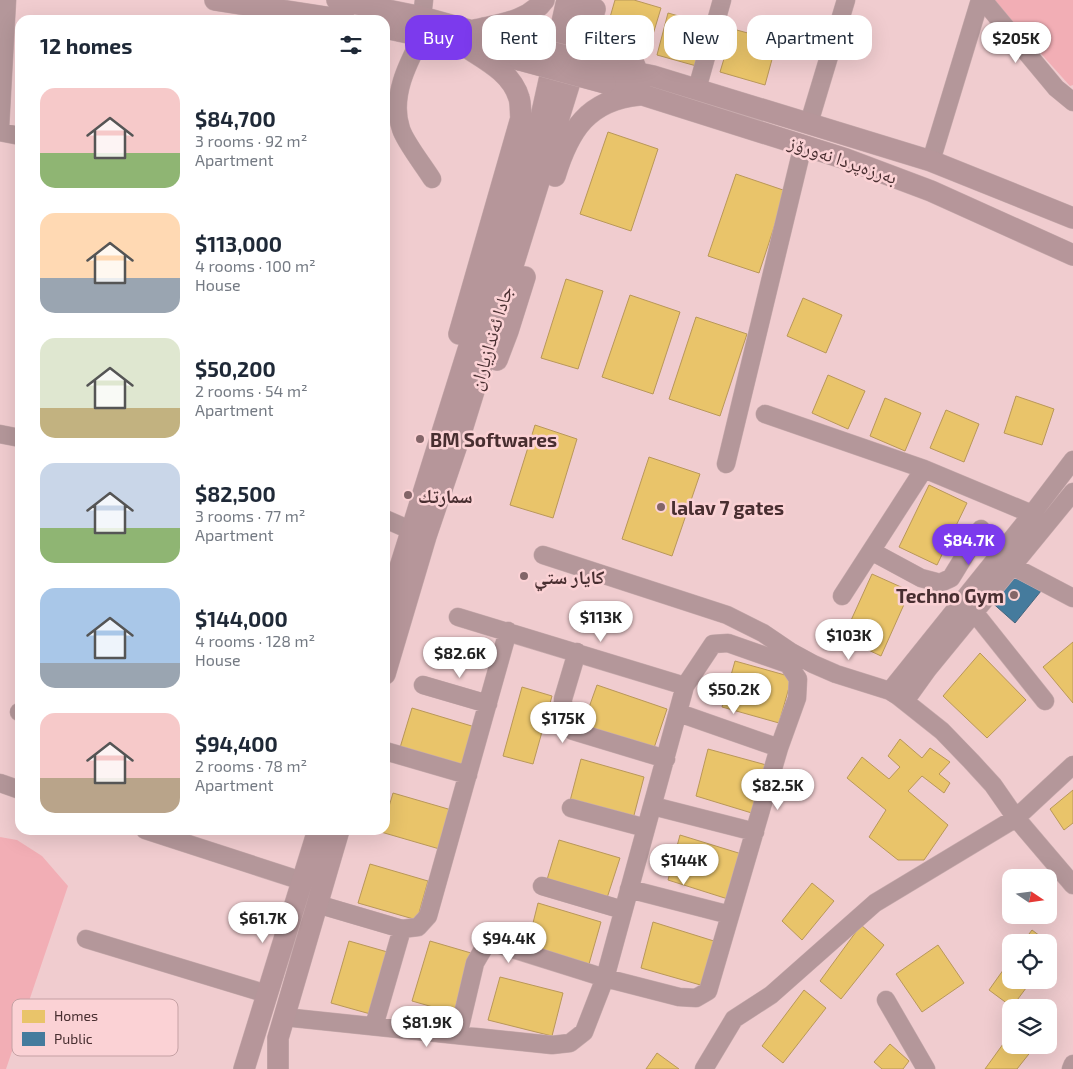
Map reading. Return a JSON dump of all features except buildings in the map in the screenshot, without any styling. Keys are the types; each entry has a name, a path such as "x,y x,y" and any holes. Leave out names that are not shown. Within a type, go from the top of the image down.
{"main road":[{"path":"215,0 341,15"},
{"path":"472,38 526,17 537,9 544,0"},
{"name":"جادا ئەندازیاران","path":"451,434 538,126 567,0"},
{"name":"جادا ئەندازیاران","path":"390,603 418,534 569,85 587,0"},
{"path":"597,0 592,24 600,45 653,76"},
{"path":"390,17 405,17"},
{"path":"390,27 405,23"},
{"path":"472,40 607,75"},
{"path":"451,434 450,372 467,303 521,118 519,99 513,84 472,42"},
{"name":"بەرزەپردا نەورۆز","path":"607,75 653,76 809,123 931,161 1073,218"},
{"name":"بەرزەپردا نەورۆز","path":"607,75 641,95 803,145 931,191 1073,255"},
{"path":"451,434 487,384 508,331 561,156 570,138 578,124 596,109 623,96 641,95"},
{"name":"جادا ئەندازیاران","path":"390,653 418,534"},
{"path":"244,1069 316,835"},
{"path":"269,1069 338,835"},
{"path":"278,1038 278,1069"}],"street":[{"path":"0,128 7,0"},
{"path":"697,89 722,0"},
{"path":"809,123 846,0"},
{"path":"982,0 1056,88 1073,102"},
{"path":"931,161 982,0"},
{"path":"409,60 397,114 401,130 432,179"},
{"path":"0,132 15,135"},
{"path":"726,464 803,145"},
{"path":"765,414 924,469 1032,514"},
{"path":"0,434 15,437"},
{"path":"905,701 921,664 1073,460"},
{"path":"842,596 924,469"},
{"path":"890,691 921,664 974,612 1012,566 1067,511 1073,492"},
{"path":"390,521 418,534"},
{"path":"871,551 921,578 940,583 951,578 981,529"},
{"path":"543,555 723,614 764,634 813,664 836,674 890,691 942,731 971,761 993,785 1016,818 1073,885"},
{"path":"1012,566 1073,598"},
{"path":"974,612 1045,701"},
{"path":"458,617 685,686"},
{"path":"317,904 402,929 418,927 428,916 508,631"},
{"path":"284,1017 552,1045 570,1043 584,1032 605,978 685,686 713,644 728,643 788,664 798,679 796,698 779,748 708,991 696,998 679,997 605,978 494,943 485,946 475,963 458,1035"},
{"path":"577,652 563,699 563,718 573,731 666,759"},
{"path":"423,685 488,704"},
{"path":"679,713 779,748"},
{"path":"390,752 468,775"},
{"path":"704,1069 734,1019 770,995 875,903 1016,818 1073,765"},
{"path":"0,783 15,788"},
{"path":"653,806 754,832"},
{"path":"571,808 646,828"},
{"path":"160,835 302,881"},
{"path":"542,886 624,910"},
{"path":"629,889 730,915"},
{"path":"374,1026 402,929"},
{"path":"86,939 267,994"},
{"path":"886,1000 926,1069"},
{"path":"1071,1069 1073,1064"}],"shaded area":[{"path":"993,0 1073,0 1073,85 1070,86"},
{"path":"0,837 17,840 42,856 68,886 30,999 12,999 12,1051 6,1069 0,1069"}],"place":[{"name":"BM Softwares","path":"420,439"},
{"name":"سمارتك","path":"408,495"},
{"name":"lalav 7 gates","path":"661,507"},
{"name":"كايار ستي","path":"524,576"},
{"name":"Techno Gym","path":"1014,595"}]}
